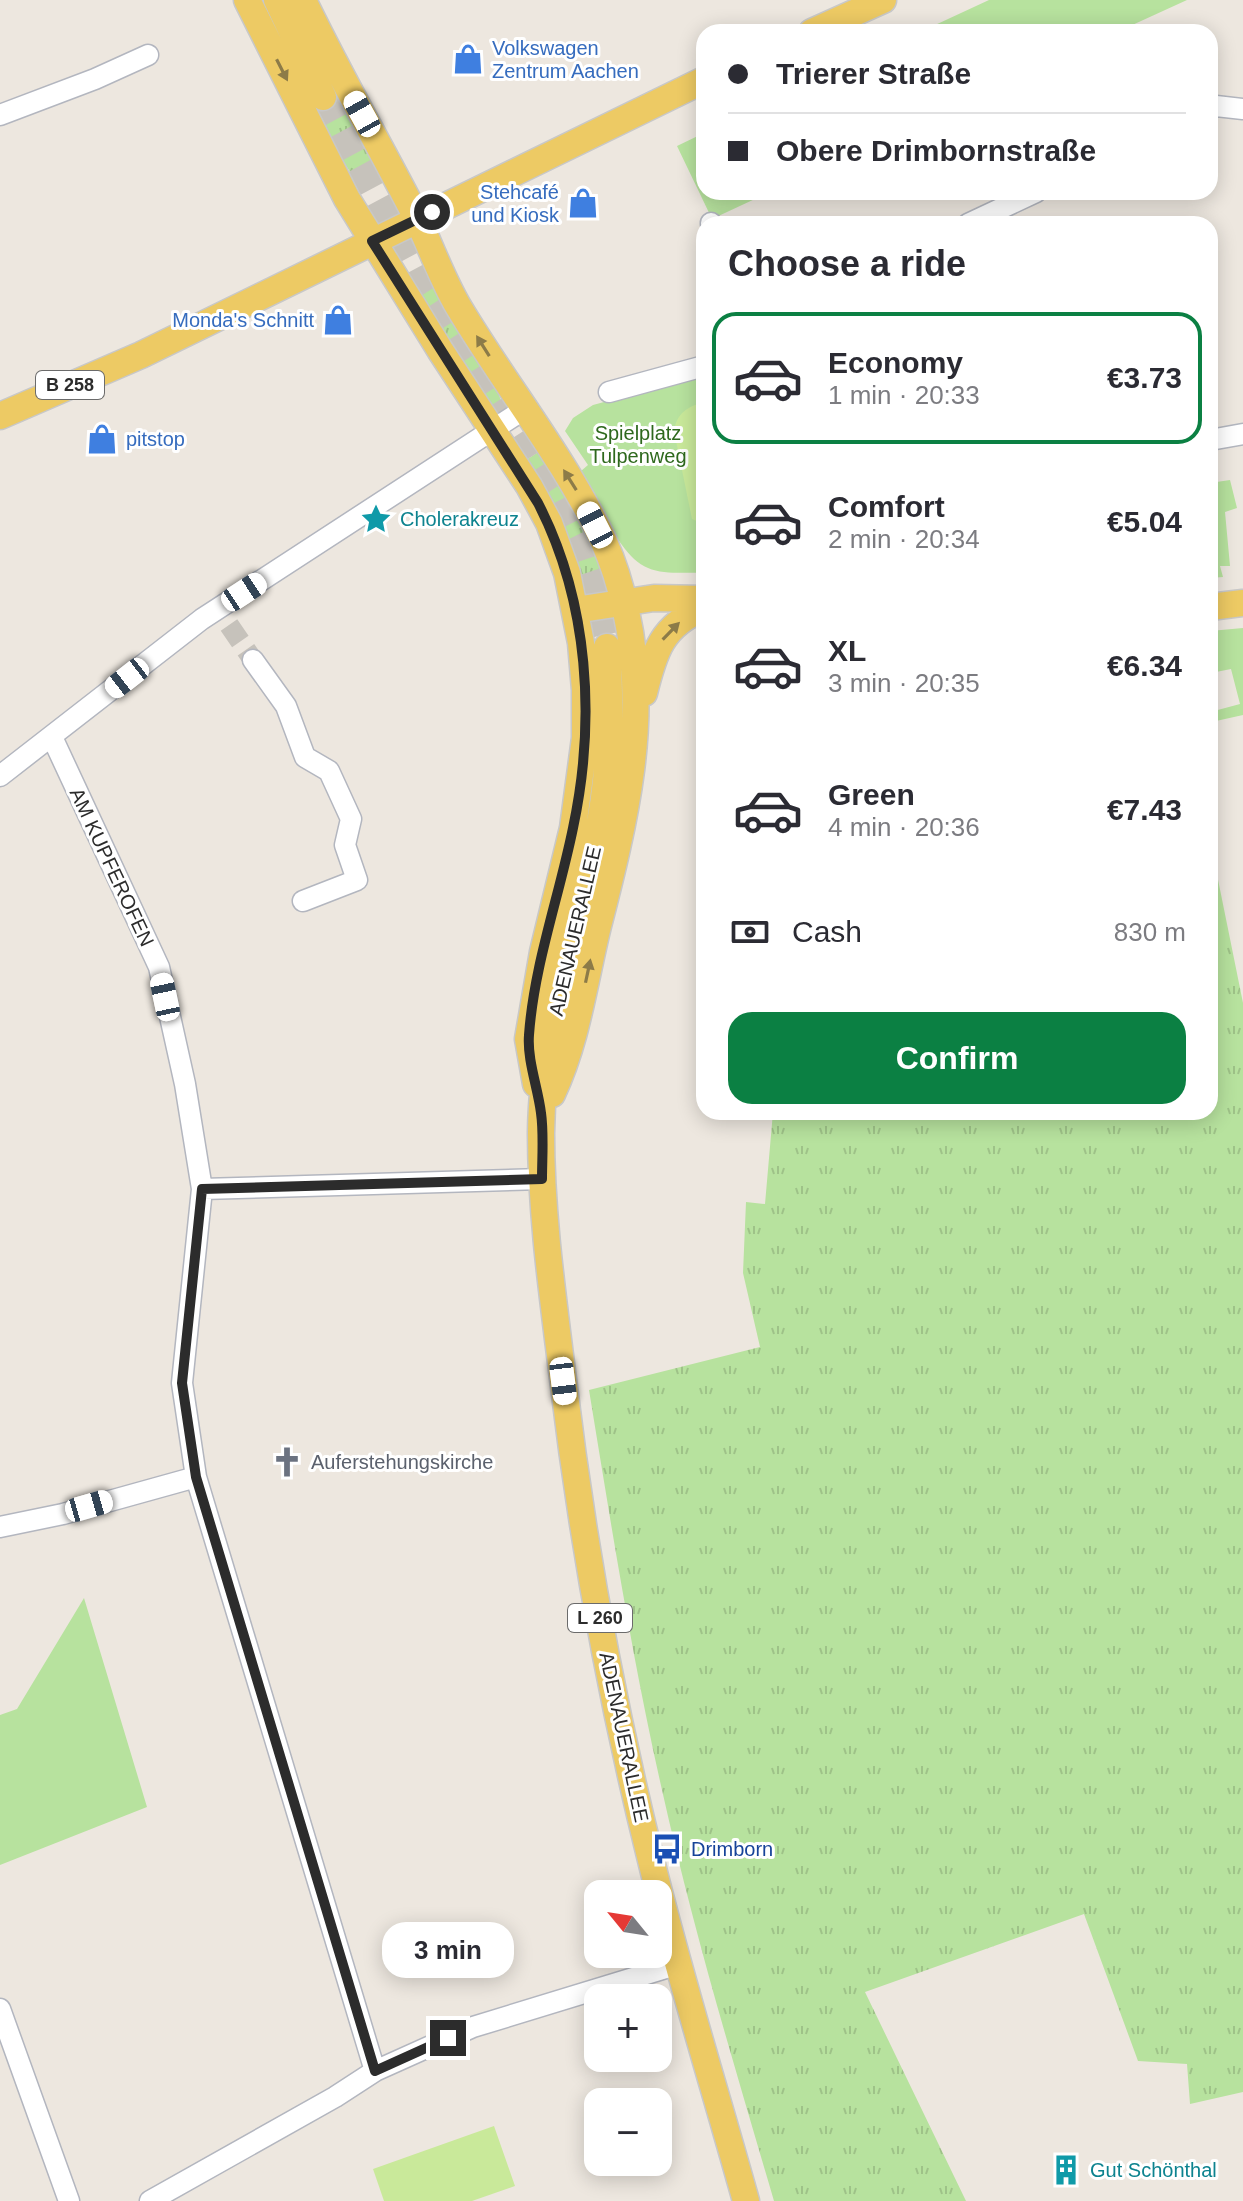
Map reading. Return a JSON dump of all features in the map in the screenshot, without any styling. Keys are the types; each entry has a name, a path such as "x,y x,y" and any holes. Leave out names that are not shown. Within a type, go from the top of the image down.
{"main road":[{"path":"247,0 339,185 549,523 567,573 585,690 585,738 581,783 535,992 528,1039 542,1115"},
{"path":"277,0 323,97"},
{"path":"303,0 417,219 444,282 585,505 606,545 633,648 637,720"},
{"path":"830,24 883,0"},
{"name":"B 258","path":"0,416 141,355 696,84"},
{"path":"575,610 654,598 696,599"},
{"path":"1218,606 1243,603"},
{"path":"542,1115 571,1047 628,801 637,720 655,653 662,640 679,622 696,612"},
{"name":"ADENAUERALLEE","path":"607,647 610,687 607,771 598,833 550,1043 542,1115 542,1179 549,1266 594,1586 637,1800 679,1964 746,2201"}],"street":[{"path":"0,115 81,85 148,55"},
{"path":"1218,106 1243,109"},
{"path":"985,216 1019,200"},
{"path":"609,392 696,368"},
{"path":"0,776 224,616 523,410"},
{"path":"1218,439 1243,434"},
{"path":"253,660 286,706 305,757 329,771 351,819 345,845 357,880 303,901"},
{"name":"AM KUPFEROFEN","path":"52,737 159,967 185,1084 202,1189 182,1383 196,1477 375,2071"},
{"path":"202,1189 542,1179"},
{"path":"0,1527 63,1514 196,1477"},
{"path":"150,2201 335,2097 375,2071 473,2027 679,1964"},
{"path":"0,2009 69,2201"}],"green space":[{"path":"989,0 1187,0 1134,24 937,24"},
{"path":"335,87 381,175 356,182 307,101 331,96"},
{"path":"696,137 696,186 677,146"},
{"path":"703,200 753,200 718,216 711,216"},
{"path":"429,277 497,390 502,403 497,410 492,408 412,287"},
{"name":"Spielplatz Tulpenweg","path":"696,377 696,573 648,568 627,552 609,525 581,471 588,465 565,431 573,418 593,405"},
{"path":"696,405 696,521 692,519 674,431 684,412"},
{"path":"540,451 597,549 608,589 600,595 588,591 576,570 526,460"},
{"path":"1230,480 1237,508 1225,512 1230,566 1220,566 1223,577 1218,577 1218,482"},
{"path":"1243,628 1243,715 1218,721 1218,710 1240,704 1231,669 1218,672 1218,630"},
{"path":"1218,880 1243,1003 1243,2092 1190,2104 1187,2064 1138,2061 1084,1914 865,1992 966,2201 774,2201 701,1945 651,1740 589,1390 760,1347 743,1273 746,1202 765,1204 772,1120 1218,1120"},
{"path":"84,1598 147,1807 0,1865 0,1715 17,1709"},
{"path":"494,2126 515,2186 472,2201 384,2201 373,2169"}],"tunnel":[{"path":"323,97 427,291 560,498 580,538 593,577 607,647"},
{"path":"229,625 253,660"}],"place":[{"name":"Volkswagen Zentrum Aachen","path":"468,59"},
{"name":"Stehcafé und Kiosk","path":"583,203"},
{"name":"Monda's Schnitt","path":"338,320"},
{"name":"pitstop","path":"102,439"},
{"name":"Cholerakreuz","path":"376,519"},
{"name":"Auferstehungskirche","path":"287,1462"},
{"name":"Drimborn","path":"667,1849"},
{"name":"Gut Schönthal","path":"1066,2170"}],"route":[{"path":"432,212 372,241 494,430 549,523 567,573 581,643 585,690 581,783 543,952 528,1039 542,1115 542,1179 202,1189 182,1383 196,1477 375,2071 448,2038"}]}
